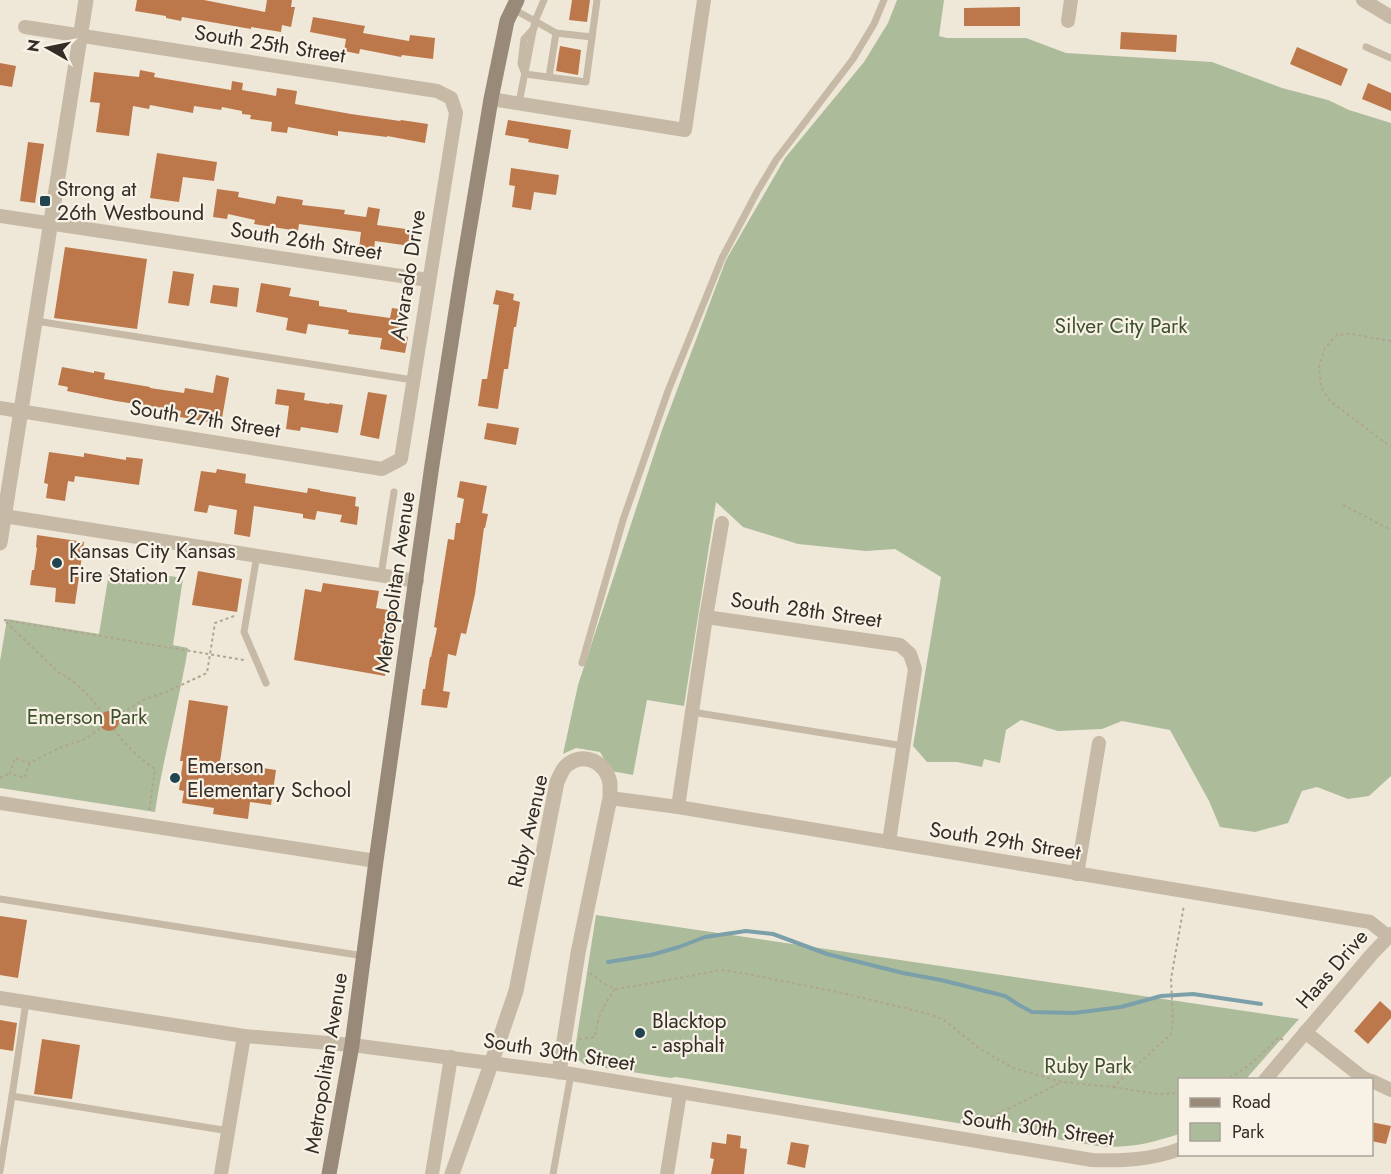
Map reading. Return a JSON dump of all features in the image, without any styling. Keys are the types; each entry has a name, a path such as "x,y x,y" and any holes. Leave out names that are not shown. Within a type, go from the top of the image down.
{"main road":[{"name":"Metropolitan Avenue","path":"329,1174 352,1045 432,465 491,99 507,21 515,5"}],"street":[{"path":"0,543 86,0"},
{"path":"491,99 685,130 704,0"},
{"path":"1068,21 1071,0"},
{"path":"1363,0 1391,17"},
{"name":"South 25th Street","path":"25,27 437,91 451,98"},
{"name":"Alvarado Drive","path":"401,459 456,113 451,98"},
{"name":"South 26th Street","path":"0,216 428,280"},
{"name":"South 27th Street","path":"0,408 382,469 401,459"},
{"path":"4,516 417,581"},
{"path":"678,807 722,523"},
{"name":"South 28th Street","path":"706,617 900,645 910,654 915,669 904,746"},
{"path":"1077,874 1099,743"},
{"path":"889,842 904,746"},
{"name":"Ruby Avenue","path":"452,1174 516,991 557,782 565,767 578,758 592,760 603,769 610,782 610,798 578,953 565,1073"},
{"name":"South 29th Street","path":"610,798 678,807 1370,922 1390,936"},
{"path":"0,803 376,861"},
{"name":"Haas Drive","path":"1305,1032 1390,936"},
{"name":"South 30th Street","path":"0,998 244,1036 352,1045 565,1073 1092,1160 1126,1161 1153,1157 1178,1149"},
{"path":"1267,1078 1305,1032 1364,1078"},
{"path":"221,1174 244,1036"},
{"path":"432,1174 451,1057"},
{"path":"1373,1082 1391,1090"},
{"path":"667,1174 680,1093"}],"lane":[{"path":"519,103 535,25 544,0"},
{"path":"525,74 586,82 597,0"},
{"path":"582,663 623,520 668,391 722,258 772,168 853,59 874,24 884,0"},
{"path":"515,5 535,25 556,33 592,37"},
{"path":"549,77 556,33"},
{"path":"1366,47 1391,58"},
{"path":"35,320 413,380"},
{"path":"381,575 394,492"},
{"path":"257,555 244,632 266,683"},
{"path":"692,712 904,746"},
{"path":"0,899 364,956"},
{"path":"0,1171 26,1002"},
{"path":"553,1174 565,1073"},
{"path":"12,1096 229,1131"}],"path":[{"path":"1391,341 1351,334 1337,336 1325,348 1319,367 1321,387 1330,401 1391,447"},
{"path":"1343,505 1391,530"},
{"path":"117,716 143,700 207,673 215,623 240,614"},
{"path":"103,713 90,696 68,677 58,672 4,620 244,660"},
{"path":"10,773 24,778 30,763 59,748 83,740 101,728"},
{"path":"114,729 131,750 155,769 149,813"},
{"path":"0,778 10,773 15,758 30,763"},
{"path":"1113,1087 1171,1034 1173,1021 1171,980 1184,905"},
{"path":"585,969 603,984 615,989 721,970 827,990 918,1011 945,1020 980,1049 1013,1068 1062,1082 1158,1094 1178,1093"},
{"path":"574,1039 595,1037 601,1009 615,989"},
{"path":"1227,1078 1253,1062 1279,1037 1284,1041"},
{"path":"965,1126 966,1122 987,1118 1062,1082"}],"green space":[{"name":"Silver City Park","path":"897,0 944,0 939,36 947,38 1026,38 1066,53 1212,62 1282,88 1328,100 1349,110 1391,123 1391,776 1369,796 1348,799 1317,787 1302,791 1288,823 1255,832 1220,827 1209,801 1170,730 1122,721 1102,729 1058,731 1021,720 1006,730 1000,763 984,759 982,767 957,762 927,762 913,746 941,577 895,549 866,551 798,544 743,527 716,502 684,706 647,700 633,775 611,771 600,752 576,748 563,754 578,685 662,430 726,260 785,158 864,62 888,23"},
{"name":"Emerson Park","path":"110,567 183,578 173,645 188,648 155,812 0,788 0,661 7,619 99,634"},
{"name":"Ruby Park","path":"596,915 1299,1019 1247,1078 1178,1078 1178,1134 1119,1147 1098,1146 689,1079 586,1065 578,1059 576,1047"}],"building":[{"path":"137,0 204,0 265,12 267,0 292,0 291,7 295,7 291,27 282,25 281,32 182,17 181,21 166,18 166,16 135,11"},
{"path":"572,0 590,0 587,22 569,20"},
{"path":"1020,7 1020,26 964,26 964,8"},
{"path":"313,17 365,26 363,33 409,41 410,35 435,38 433,59 402,55 401,57 360,49 359,54 344,51 346,39 310,32"},
{"path":"1121,32 1177,35 1176,52 1120,49"},
{"path":"560,46 581,50 578,75 556,71"},
{"path":"1297,47 1348,69 1341,86 1290,64"},
{"path":"0,63 16,66 12,87 0,85"},
{"path":"140,70 155,73 154,77 231,90 232,81 243,83 242,90 276,96 277,88 297,91 295,104 428,124 425,143 338,131 338,136 288,127 287,133 271,131 272,122 250,119 251,115 242,114 242,111 222,107 221,110 194,106 193,113 150,105 149,109 133,106 129,136 96,132 100,103 90,102 94,72 139,77"},
{"path":"1368,83 1391,93 1391,111 1362,99"},
{"path":"508,120 571,130 568,149 528,142 529,139 505,135"},
{"path":"28,142 44,144 35,203 20,201"},
{"path":"157,153 217,162 214,181 183,177 179,202 150,198"},
{"path":"511,168 559,175 556,195 534,192 531,210 512,207 515,186 509,185"},
{"path":"217,189 239,192 238,197 275,204 277,196 303,200 302,205 345,210 344,214 366,217 368,207 380,209 377,225 413,230 410,246 375,241 374,250 359,248 361,232 299,224 298,231 254,224 255,220 228,214 227,219 213,217"},
{"path":"65,247 147,259 137,329 54,318"},
{"path":"173,271 194,274 189,306 168,303"},
{"path":"261,283 291,288 289,296 319,301 319,306 347,310 347,312 390,318 392,308 406,310 401,336 408,337 405,353 380,349 382,338 348,334 349,330 308,324 306,334 286,330 288,318 256,312"},
{"path":"213,285 239,288 237,307 210,303"},
{"path":"496,290 514,294 513,300 520,302 508,369 504,369 498,409 478,406 482,379 487,379 499,305 493,304"},
{"path":"62,367 105,373 104,379 184,393 185,388 213,393 216,375 229,378 221,424 180,417 181,411 67,391 68,387 58,385"},
{"path":"277,389 305,393 304,400 343,405 338,433 301,427 300,431 286,429 289,406 275,404"},
{"path":"368,392 387,395 379,439 360,435"},
{"path":"487,423 519,428 516,445 484,439"},
{"path":"49,452 84,457 84,453 126,460 126,457 143,459 139,485 75,476 74,482 68,481 65,501 46,498 48,484 44,483"},
{"path":"217,469 246,474 245,483 307,493 308,488 356,497 355,506 359,507 357,525 340,522 342,515 317,511 315,520 303,518 303,514 254,506 250,537 234,534 237,510 209,505 207,513 194,511 201,471 216,473"},
{"path":"460,481 487,486 482,513 488,514 466,634 461,633 456,656 448,654 443,691 450,692 447,708 421,705 437,628 434,627 448,539 454,540 456,523 460,523 464,499 457,497"},
{"name":"Kansas City Kansas Fire Station 7","path":"37,535 84,542 75,604 55,602 56,588 30,585 32,570 34,570"},
{"path":"198,571 242,579 237,612 192,605"},
{"path":"323,583 379,591 376,608 395,611 385,676 294,660 305,589 321,592"},
{"path":"189,700 228,706 220,762 276,770 271,805 250,802 248,819 213,814 214,808 182,803 184,791 179,790 183,761 180,761"},
{"path":"109,711 116,714 119,721 116,728 109,731 102,728 99,721 102,714"},
{"path":"0,916 27,920 18,978 0,975"},
{"path":"1380,1001 1391,1011 1391,1018 1368,1044 1354,1031"},
{"path":"0,1020 17,1023 13,1051 0,1049"},
{"path":"42,1039 80,1045 72,1099 34,1094"},
{"path":"1373,1122 1391,1126 1386,1144 1373,1141"},
{"path":"727,1134 741,1136 740,1148 747,1149 744,1174 711,1174 714,1159 710,1158 712,1142 726,1144"},
{"path":"791,1142 809,1145 805,1168 787,1164"}],"waterway":[{"path":"608,962 651,955 705,937 746,931 773,934 827,954 1005,996 1032,1012 1074,1013 1121,1007 1161,996 1193,994 1261,1004"}],"place":[{"name":"Strong at 26th Westbound","path":"45,201"},
{"name":"Kansas City Kansas Fire Station 7","path":"57,563"},
{"name":"Emerson Elementary School","path":"175,778"},
{"name":"Blacktop - asphalt","path":"640,1033"}]}
